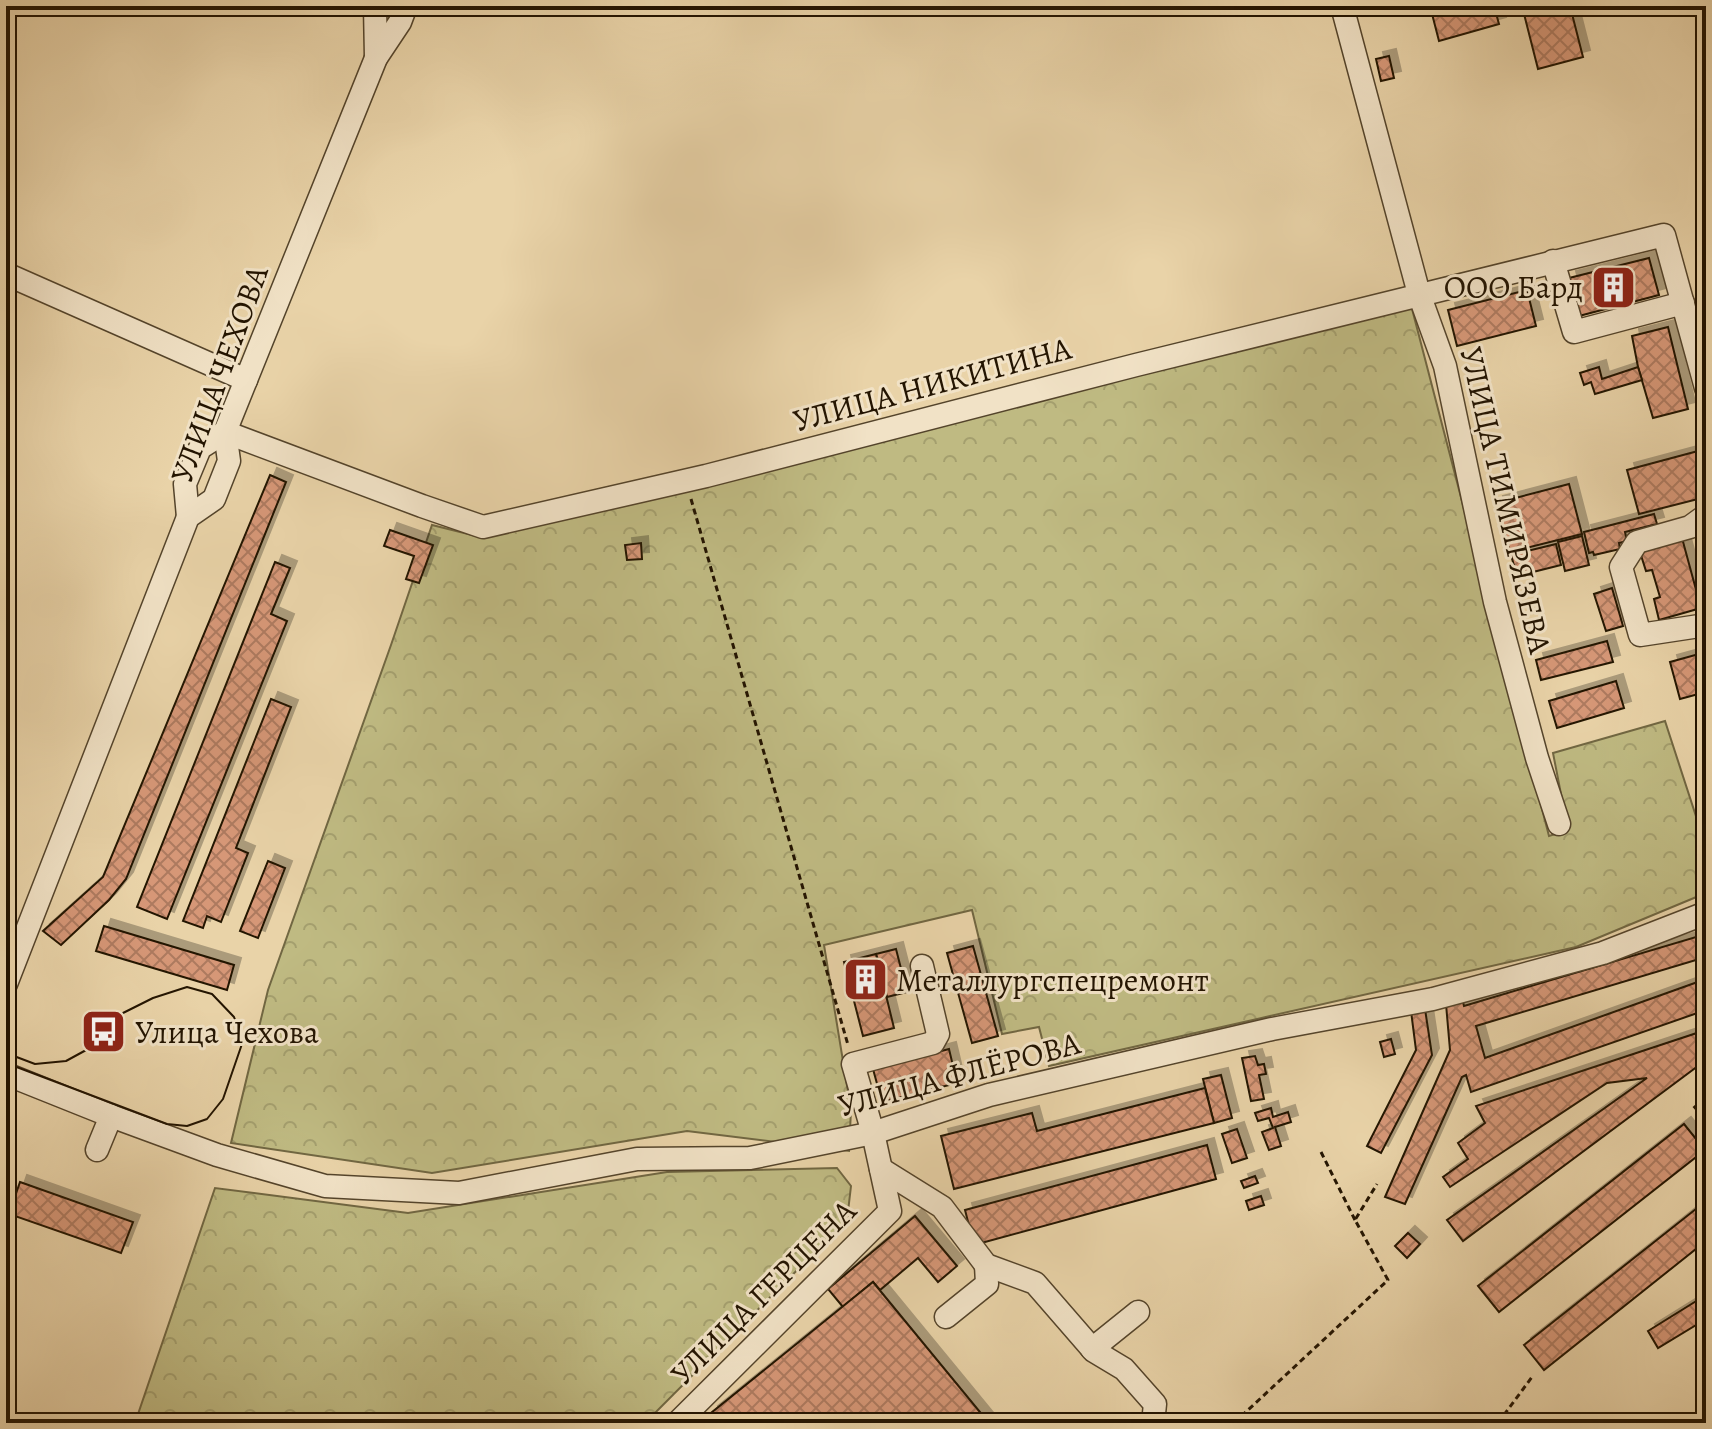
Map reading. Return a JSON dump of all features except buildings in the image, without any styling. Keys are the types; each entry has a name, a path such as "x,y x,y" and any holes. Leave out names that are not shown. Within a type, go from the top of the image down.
{"street":[{"path":"375,6 376,58"},
{"name":"УЛИЦА ЧЕХОВА","path":"6,984 12,948 188,517 214,499 229,461 225,432 376,58 400,22 406,6"},
{"name":"УЛИЦА ТИМИРЯЗЕВА","path":"1342,6 1419,294 1445,366 1495,602 1537,758 1559,824"},
{"name":"УЛИЦА НИКИТИНА","path":"225,432 483,527 685,481 1419,294 1664,235 1683,303"},
{"path":"1553,261 1574,332 1683,303 1706,388"},
{"path":"6,274 246,380"},
{"path":"188,517 185,484 200,448 225,432"},
{"path":"1706,518 1690,527 1637,542 1621,567 1640,635 1706,625"},
{"name":"УЛИЦА ФЛЁРОВА","path":"6,1074 217,1155 325,1186 459,1193 637,1159 750,1158 873,1133 1004,1092 1272,1029 1449,995 1603,953 1706,913"},
{"path":"853,1064 933,1043 938,1034 922,966"},
{"name":"УЛИЦА ГЕРЦЕНА","path":"685,1420 890,1211 873,1133 853,1064"},
{"path":"97,1150 111,1116"},
{"path":"881,1169 942,1207 986,1265 1035,1283 1092,1349 1124,1369 1155,1404 1153,1423"},
{"path":"946,1317 987,1284 986,1265"},
{"path":"1092,1349 1138,1312"}],"path":[{"path":"685,481 853,1064"},
{"path":"1234,1423 1388,1280 1321,1152"},
{"path":"1355,1220 1377,1184"},
{"path":"1498,1423 1532,1377"}],"green space":[{"path":"1411,305 1549,836 1568,830 1553,753 1665,721 1706,847 1706,893 1576,947 1049,1066 1039,1027 1002,1034 972,910 824,945 851,1110 849,1151 687,1131 432,1173 231,1143 268,990 432,525 484,538"},
{"path":"837,1168 851,1186 847,1220 645,1423 135,1423 215,1188 408,1213 667,1172"}],"tram line":[{"path":"6,1053 35,1064 66,1061 88,1049 123,1013 153,998 187,987 212,994 234,1017 243,1041 223,1099 207,1119 187,1126 167,1124 6,1063"}],"place":[{"name":"ООО Бард","path":"1614,287"},
{"name":"Металлургспецремонт","path":"865,980"},
{"name":"Улица Чехова","path":"104,1032"}]}
